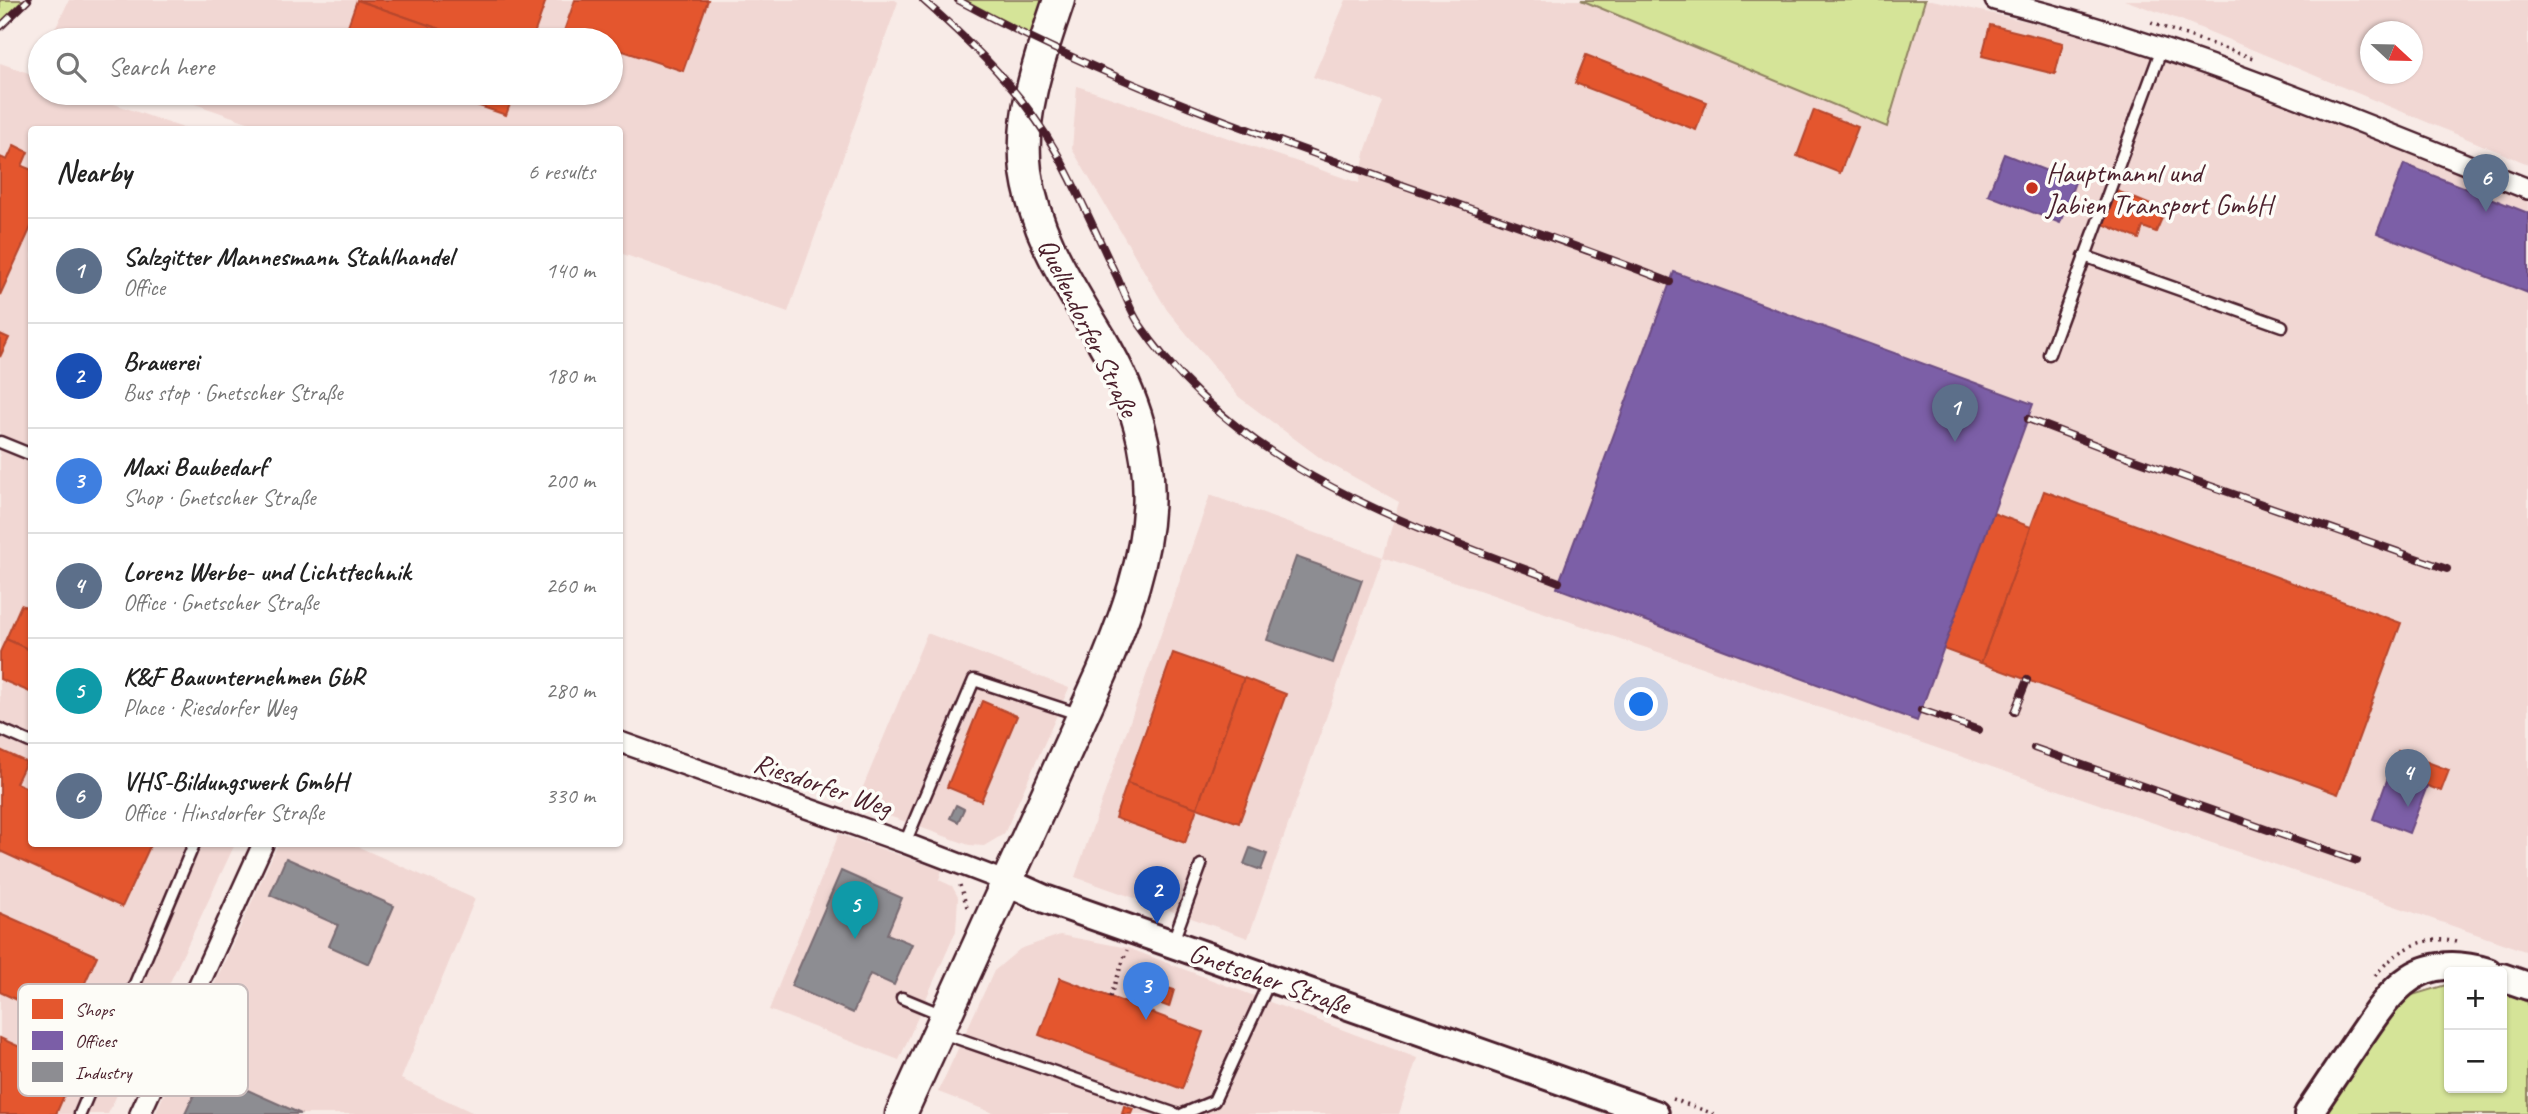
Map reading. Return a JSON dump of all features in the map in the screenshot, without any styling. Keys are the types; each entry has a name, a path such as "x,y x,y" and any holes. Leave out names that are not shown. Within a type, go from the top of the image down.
{"main road":[{"name":"Quellendorfer Straße","path":"1007,882 1083,716 1138,579 1144,554 1149,501 1144,445 1126,388 1041,233 1026,170 1028,107 1059,0"},
{"name":"Gnetscher Straße","path":"1007,882 1134,930 1655,1114"},
{"path":"901,1114 1007,882"},
{"path":"2308,1114 2377,1011 2401,984 2421,971 2445,965 2469,967"},
{"path":"2507,979 2528,986"}],"street":[{"path":"1995,0 2163,47 2240,74 2528,189"},
{"name":"Riesdorfer Weg","path":"623,743 1007,882"},
{"path":"199,984 262,847"},
{"path":"140,1114 148,1096"}],"lane":[{"path":"2049,354 2163,47"},
{"path":"2084,256 2282,326"},
{"path":"0,442 28,454"},
{"path":"905,843 974,680 1083,716"},
{"path":"0,729 28,741"},
{"path":"135,984 193,847"},
{"path":"1172,943 1201,865"},
{"path":"1183,1114 1214,1101 1271,978"},
{"path":"902,998 942,1024 1177,1114"},
{"path":"80,1114 88,1096"}],"path":[{"path":"1110,997 1134,930"}],"shaded area":[{"path":"69,0 898,2 788,312 623,254 623,126 259,126 198,105 623,105 623,28 56,28"},
{"path":"1346,0 1581,0 1886,127 1925,0 1932,0 2105,39 2528,189 2528,952 1383,557 1399,502 1323,460 1239,397 1167,310 1072,149 1077,86 1359,183 1366,149 1383,102 1313,77"},
{"path":"2124,0 2528,0 2528,164 2181,20"},
{"path":"0,63 28,73 28,105 117,105 177,126 28,126 28,847 234,847 169,984 18,984 18,1096 116,1096 108,1114 0,1114"},
{"path":"1210,495 1383,557 1248,938 1075,877"},
{"path":"927,633 1069,688 1004,834 984,846 969,845 856,804"},
{"path":"839,834 942,870 939,880 952,886 958,897 956,931 899,1060 769,1010"},
{"path":"277,847 359,847 475,899 401,1079 476,1114 155,1114 163,1096 248,1096 248,984 214,984"},
{"path":"1060,935 1128,948 1417,1058 1399,1114 996,1114 938,1092 994,971 1020,949"}],"green space":[{"path":"0,0 28,0 0,27"},
{"path":"958,0 1047,0 1038,30 1026,37"},
{"path":"1581,0 1925,0 1887,127"},
{"path":"2444,986 2444,1093 2507,1093 2507,993 2528,1002 2528,1114 2322,1114 2369,1043 2409,996"}],"building: Shops":[{"path":"357,0 546,0 536,28 437,28"},
{"path":"357,0 437,28 347,28"},
{"path":"575,0 708,0 683,71 623,51 623,28 565,28"},
{"path":"1990,25 2063,43 2055,74 1982,56"},
{"path":"1586,55 1707,102 1696,130 1575,83"},
{"path":"476,105 510,105 506,115"},
{"path":"1814,110 1858,127 1840,173 1797,156"},
{"path":"14,145 28,152 22,166 28,168 28,234 0,295 0,157 7,160"},
{"path":"2117,191 2165,211 2156,232 2143,227 2139,239 2103,224"},
{"path":"0,334 9,338 0,357"},
{"path":"2044,491 2401,623 2338,794 1981,663"},
{"path":"1993,513 2031,527 1981,663 1943,649"},
{"path":"21,605 28,608 28,649 6,639"},
{"path":"6,639 28,649 28,691 0,679 0,652"},
{"path":"1173,653 1244,678 1197,808 1127,783"},
{"path":"1244,678 1286,694 1239,823 1197,808"},
{"path":"982,701 1017,716 981,801 947,787"},
{"path":"0,750 26,762 16,783 28,788 28,847 150,847 122,907 0,851"},
{"path":"2398,751 2449,770 2441,791 2390,772"},
{"path":"1127,783 1197,808 1185,843 1115,818"},
{"path":"0,913 97,956 84,984 18,984 18,1000 0,992"},
{"path":"1060,978 1203,1032 1182,1089 1039,1035"},
{"path":"1158,985 1174,990 1169,1007 1153,1001"},
{"path":"0,1038 18,1046 18,1096 64,1096 56,1114 0,1114"},
{"path":"1124,1106 1133,1109 1131,1114 1122,1114"}],"building: Offices":[{"name":"Hauptmannl und Jabien Transport GmbH","path":"2004,154 2075,182 2060,223 1988,195"},
{"path":"2404,164 2528,213 2528,293 2377,233"},
{"path":"1674,272 2033,404 1917,721 1557,588"},
{"path":"2390,772 2427,786 2409,833 2373,819"}],"building: Industry":[{"path":"1296,557 1362,580 1333,663 1267,640"},
{"path":"956,805 964,809 958,822 950,818"},
{"path":"1250,848 1267,854 1261,870 1244,864"},
{"path":"286,858 394,906 369,964 329,946 338,925 270,895"},
{"path":"841,871 902,898 887,934 912,944 894,985 870,974 853,1013 791,986"},
{"path":"248,1090 301,1114 185,1114 193,1096 248,1096"}],"railway":[{"path":"0,27 28,0"},
{"path":"923,0 962,35 1014,90 1058,155 1138,322 1178,373 1223,416 1273,453 1327,485 1442,537 1559,582"},
{"path":"958,0 1043,44 1219,118 1670,282"},
{"path":"2028,419 2447,569"},
{"path":"2014,712 2027,680"},
{"path":"1921,710 1979,730"},
{"path":"2034,748 2357,861"}],"place":[{"name":"Hauptmannl und Jabien Transport GmbH","path":"2032,188"},
{"name":"VHS-Bildungswerk GmbH","path":"2486,212"},
{"name":"Salzgitter Mannesmann Stahlhandel","path":"1955,442"},
{"name":"Lorenz Werbe- und Lichttechnik","path":"2408,807"},
{"name":"Brauerei","path":"1157,924"},
{"name":"K&F Bauunternehmen GbR","path":"855,939"},
{"name":"Maxi Baubedarf","path":"1146,1020"}]}
